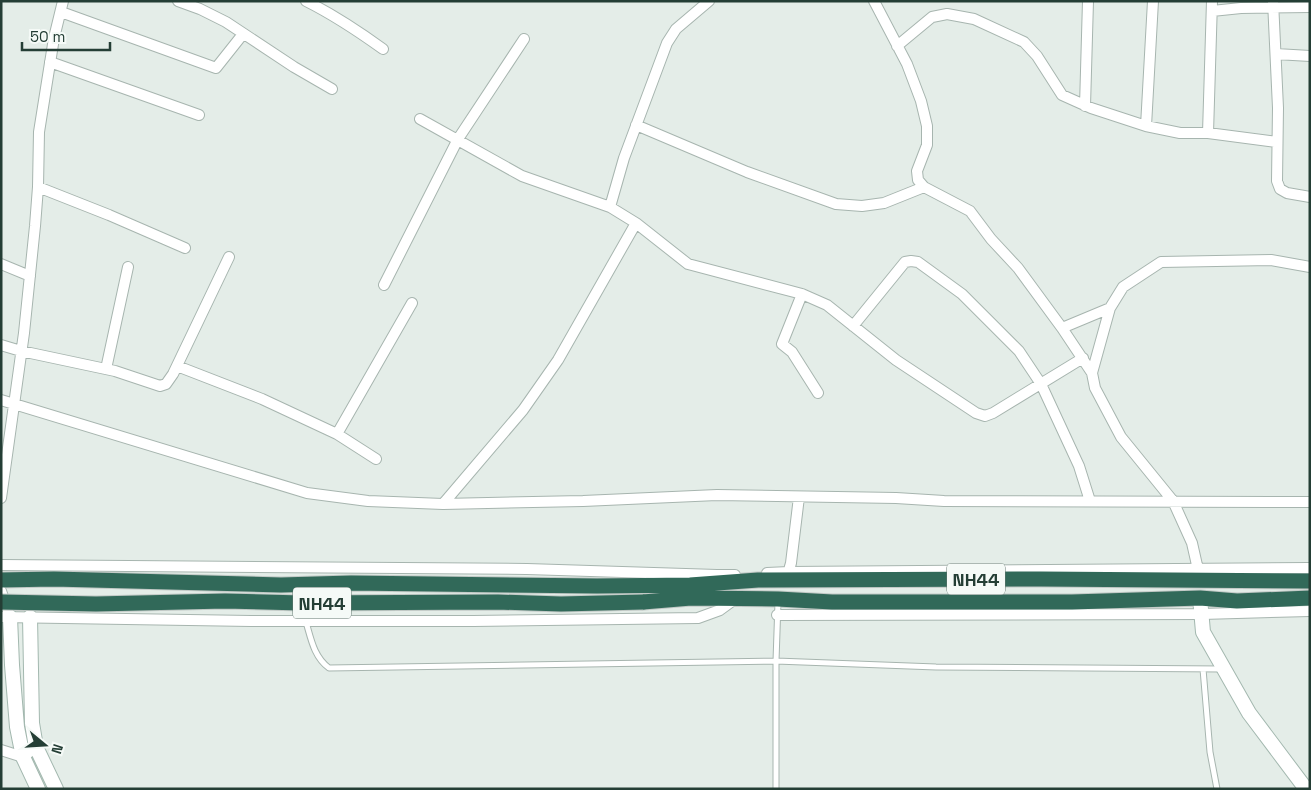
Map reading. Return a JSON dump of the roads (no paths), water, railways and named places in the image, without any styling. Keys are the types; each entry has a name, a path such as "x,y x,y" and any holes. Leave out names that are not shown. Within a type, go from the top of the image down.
{"highway":[{"name":"NH44","path":"1,580 54,579 281,585 351,583 597,586 690,585 787,576 1013,579 1199,574 1310,581"},
{"name":"NH44","path":"1,602 96,604 225,601 561,604 643,602 691,598 832,602 1072,602 1200,598 1237,601 1310,598"}],"street":[{"path":"178,1 226,22 294,67 332,89"},
{"path":"306,1 350,25 383,49"},
{"path":"610,207 636,124 671,36 676,29 709,1"},
{"path":"874,1 907,64 922,102 927,126 927,145 917,171 918,180 924,187 970,211 991,239 1018,268 1062,328 1092,373 1095,388 1121,437 1173,501 1192,543 1199,574 1310,568"},
{"path":"1085,106 1088,1"},
{"path":"1146,126 1152,1"},
{"path":"1208,133 1212,6 1241,8 1272,4 1310,7"},
{"path":"1272,4 1278,108 1277,181 1280,189 1287,193 1310,197"},
{"path":"1,498 30,276 38,187 39,132 54,38 62,6 216,68 243,34"},
{"path":"897,46 932,18 947,14 974,19 1024,42 1037,56 1062,95 1085,106 1146,126 1180,133 1208,133 1278,142"},
{"path":"384,285 458,139 524,39"},
{"path":"1276,54 1310,56"},
{"path":"50,62 199,115"},
{"path":"420,119 522,176 610,207 636,224 688,264 802,294 827,305 896,360 976,413 985,416 994,413 1082,358"},
{"path":"636,124 747,172 836,204 862,206 884,203 924,187"},
{"path":"38,187 185,248"},
{"path":"443,504 523,410 558,360 636,224"},
{"path":"1,345 21,352 116,371 160,386 166,384 177,366 229,258"},
{"path":"1092,373 1110,308 1123,287 1161,262 1271,260 1310,267"},
{"path":"853,326 905,262 918,262 962,294 1019,351 1041,384 1079,466 1090,501"},
{"path":"1,264 30,276"},
{"path":"106,369 128,267"},
{"path":"802,294 782,344 792,352 818,393"},
{"path":"337,434 412,303"},
{"path":"1062,328 1110,308"},
{"path":"177,366 262,399 337,434 376,459"},
{"path":"1,400 307,493 368,501 443,504 583,502 717,496 896,498 944,502 1310,502"},
{"path":"1,565 527,569 787,576 791,563 799,497"},
{"path":"1,591 12,665 17,727 24,757 38,789"},
{"path":"1200,598 1203,632 1249,713 1306,789"},
{"path":"6,617 473,622 698,618 720,610 735,599"},
{"path":"777,615 1202,614 1310,611"},
{"path":"30,617 32,723 36,747 56,789"},
{"path":"24,757 36,747"},
{"path":"1,750 24,757"}],"lane":[{"path":"1199,574 1200,598"},
{"path":"776,789 778,599"},
{"path":"306,621 317,656 329,668 776,662 936,667 1224,669"},
{"path":"1204,669 1210,752 1217,789"}]}
